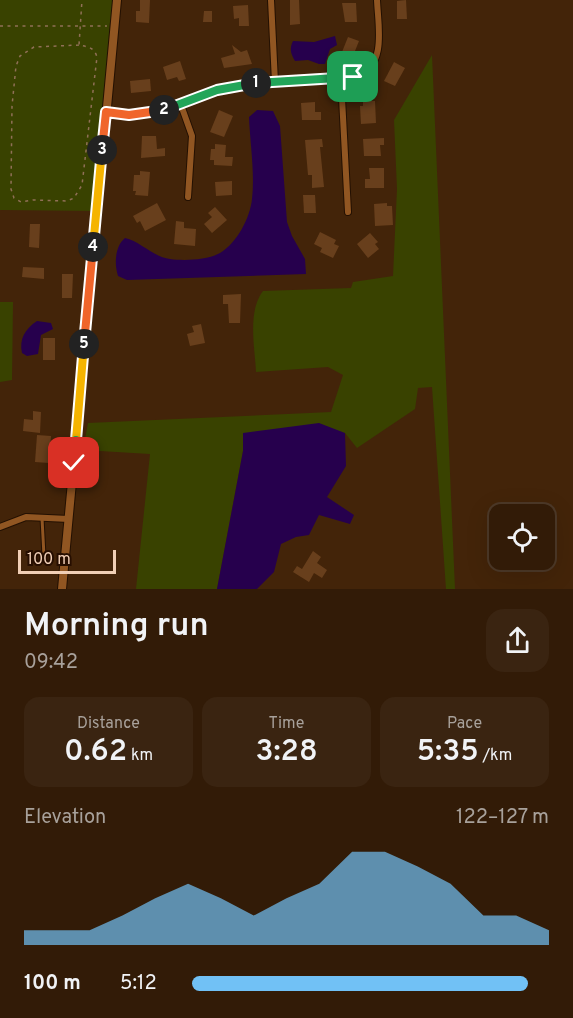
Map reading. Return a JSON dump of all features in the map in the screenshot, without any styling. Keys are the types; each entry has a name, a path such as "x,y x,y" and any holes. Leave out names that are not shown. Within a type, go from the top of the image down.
{"street":[{"path":"62,589 117,0"},
{"path":"271,0 274,82"},
{"path":"106,112 119,115 139,115 181,105 227,87 358,76 370,69 378,52 377,0"},
{"path":"341,79 348,212"},
{"path":"181,105 192,136 188,197"},
{"path":"0,527 26,518 69,519"}],"lane":[{"path":"42,518 44,556"}],"path":[{"path":"79,45 82,0"},
{"path":"0,26 114,26"},
{"path":"79,45 90,47 95,51 97,57 82,185 79,193 67,201 21,202 14,198 11,189 12,106 16,66 20,56 34,47 79,45"}],"green space":[{"path":"0,0 116,0 97,211 0,210"},
{"path":"432,55 455,589 446,589 432,387 418,388 415,409 357,448 345,433 243,433 243,451 217,589 136,589 150,454 83,450 88,423 331,412 343,375 328,367 256,372 253,330 255,309 263,291 351,288 353,282 393,276 397,189 394,120"},
{"path":"0,302 13,302 12,380 0,382"}],"shaded area":[{"path":"335,36 337,45 330,49 325,64 308,60 295,61 292,56 293,41 314,42"},
{"path":"257,110 273,111 280,126 287,222 305,259 306,274 127,280 118,276 116,256 125,238 164,258 176,260 209,257 220,253 232,243 242,229 251,206 253,179 249,117"},
{"path":"37,321 51,323 53,329 41,335 38,354 27,356 22,353 22,339 29,327"},
{"path":"319,423 345,433 346,466 327,497 354,515 350,524 319,515 309,535 296,537 281,544 274,572 257,589 217,589 243,451 243,433"}],"building":[{"path":"140,0 150,0 149,23 136,22 136,11 140,11"},
{"path":"290,0 299,0 300,24 290,25"},
{"path":"406,0 407,19 397,19 397,1"},
{"path":"342,3 356,3 357,22 345,22"},
{"path":"248,5 249,26 239,26 239,18 234,19 233,6"},
{"path":"204,11 212,11 212,22 203,22"},
{"path":"348,37 359,41 351,61 340,57"},
{"path":"232,45 241,52 247,50 252,64 224,68 221,58 235,54"},
{"path":"180,61 186,79 179,81 177,77 167,80 163,67"},
{"path":"394,62 405,68 395,86 384,81"},
{"path":"150,79 151,91 131,93 130,81"},
{"path":"363,101 375,101 376,123 361,124 360,106 363,106"},
{"path":"315,102 315,112 321,112 321,120 302,120 301,103"},
{"path":"219,110 233,116 224,137 210,132"},
{"path":"142,136 156,136 157,149 165,148 165,156 141,158"},
{"path":"384,138 384,145 380,145 381,156 364,156 363,139"},
{"path":"322,139 323,147 320,147 324,187 312,188 312,175 308,175 305,140"},
{"path":"215,144 226,145 225,157 233,157 232,166 214,165 214,160 210,160 211,149 215,149"},
{"path":"369,168 384,168 384,188 365,188 365,179 370,179"},
{"path":"140,171 150,172 148,196 135,195 136,191 133,191 134,175 140,175"},
{"path":"232,181 232,195 216,196 215,182"},
{"path":"303,195 315,195 316,213 304,213"},
{"path":"157,203 166,220 145,231 140,221 137,223 133,216"},
{"path":"387,203 387,206 392,206 393,225 375,226 374,204"},
{"path":"215,207 227,220 212,233 204,224 212,217 208,213"},
{"path":"176,221 184,222 184,228 196,229 195,246 174,244"},
{"path":"30,224 40,224 39,248 29,247"},
{"path":"320,232 336,240 334,244 339,246 333,258 320,252 322,248 314,244"},
{"path":"370,233 378,242 375,244 379,249 368,258 357,244"},
{"path":"23,267 44,268 44,279 22,277"},
{"path":"62,274 73,274 72,298 62,298"},
{"path":"241,294 240,323 229,323 228,304 223,304 223,295"},
{"path":"201,324 205,343 190,346 187,334 194,332 192,326"},
{"path":"43,338 55,338 55,360 43,360"},
{"path":"33,411 41,412 40,433 23,431 24,419 33,420"},
{"path":"37,435 51,436 49,463 35,462"},
{"path":"313,551 321,557 317,563 327,570 322,578 314,573 309,582 293,572 297,566 302,569"}],"route":[{"path":"74,463 106,112 129,115 158,112 236,85 353,77"}]}
